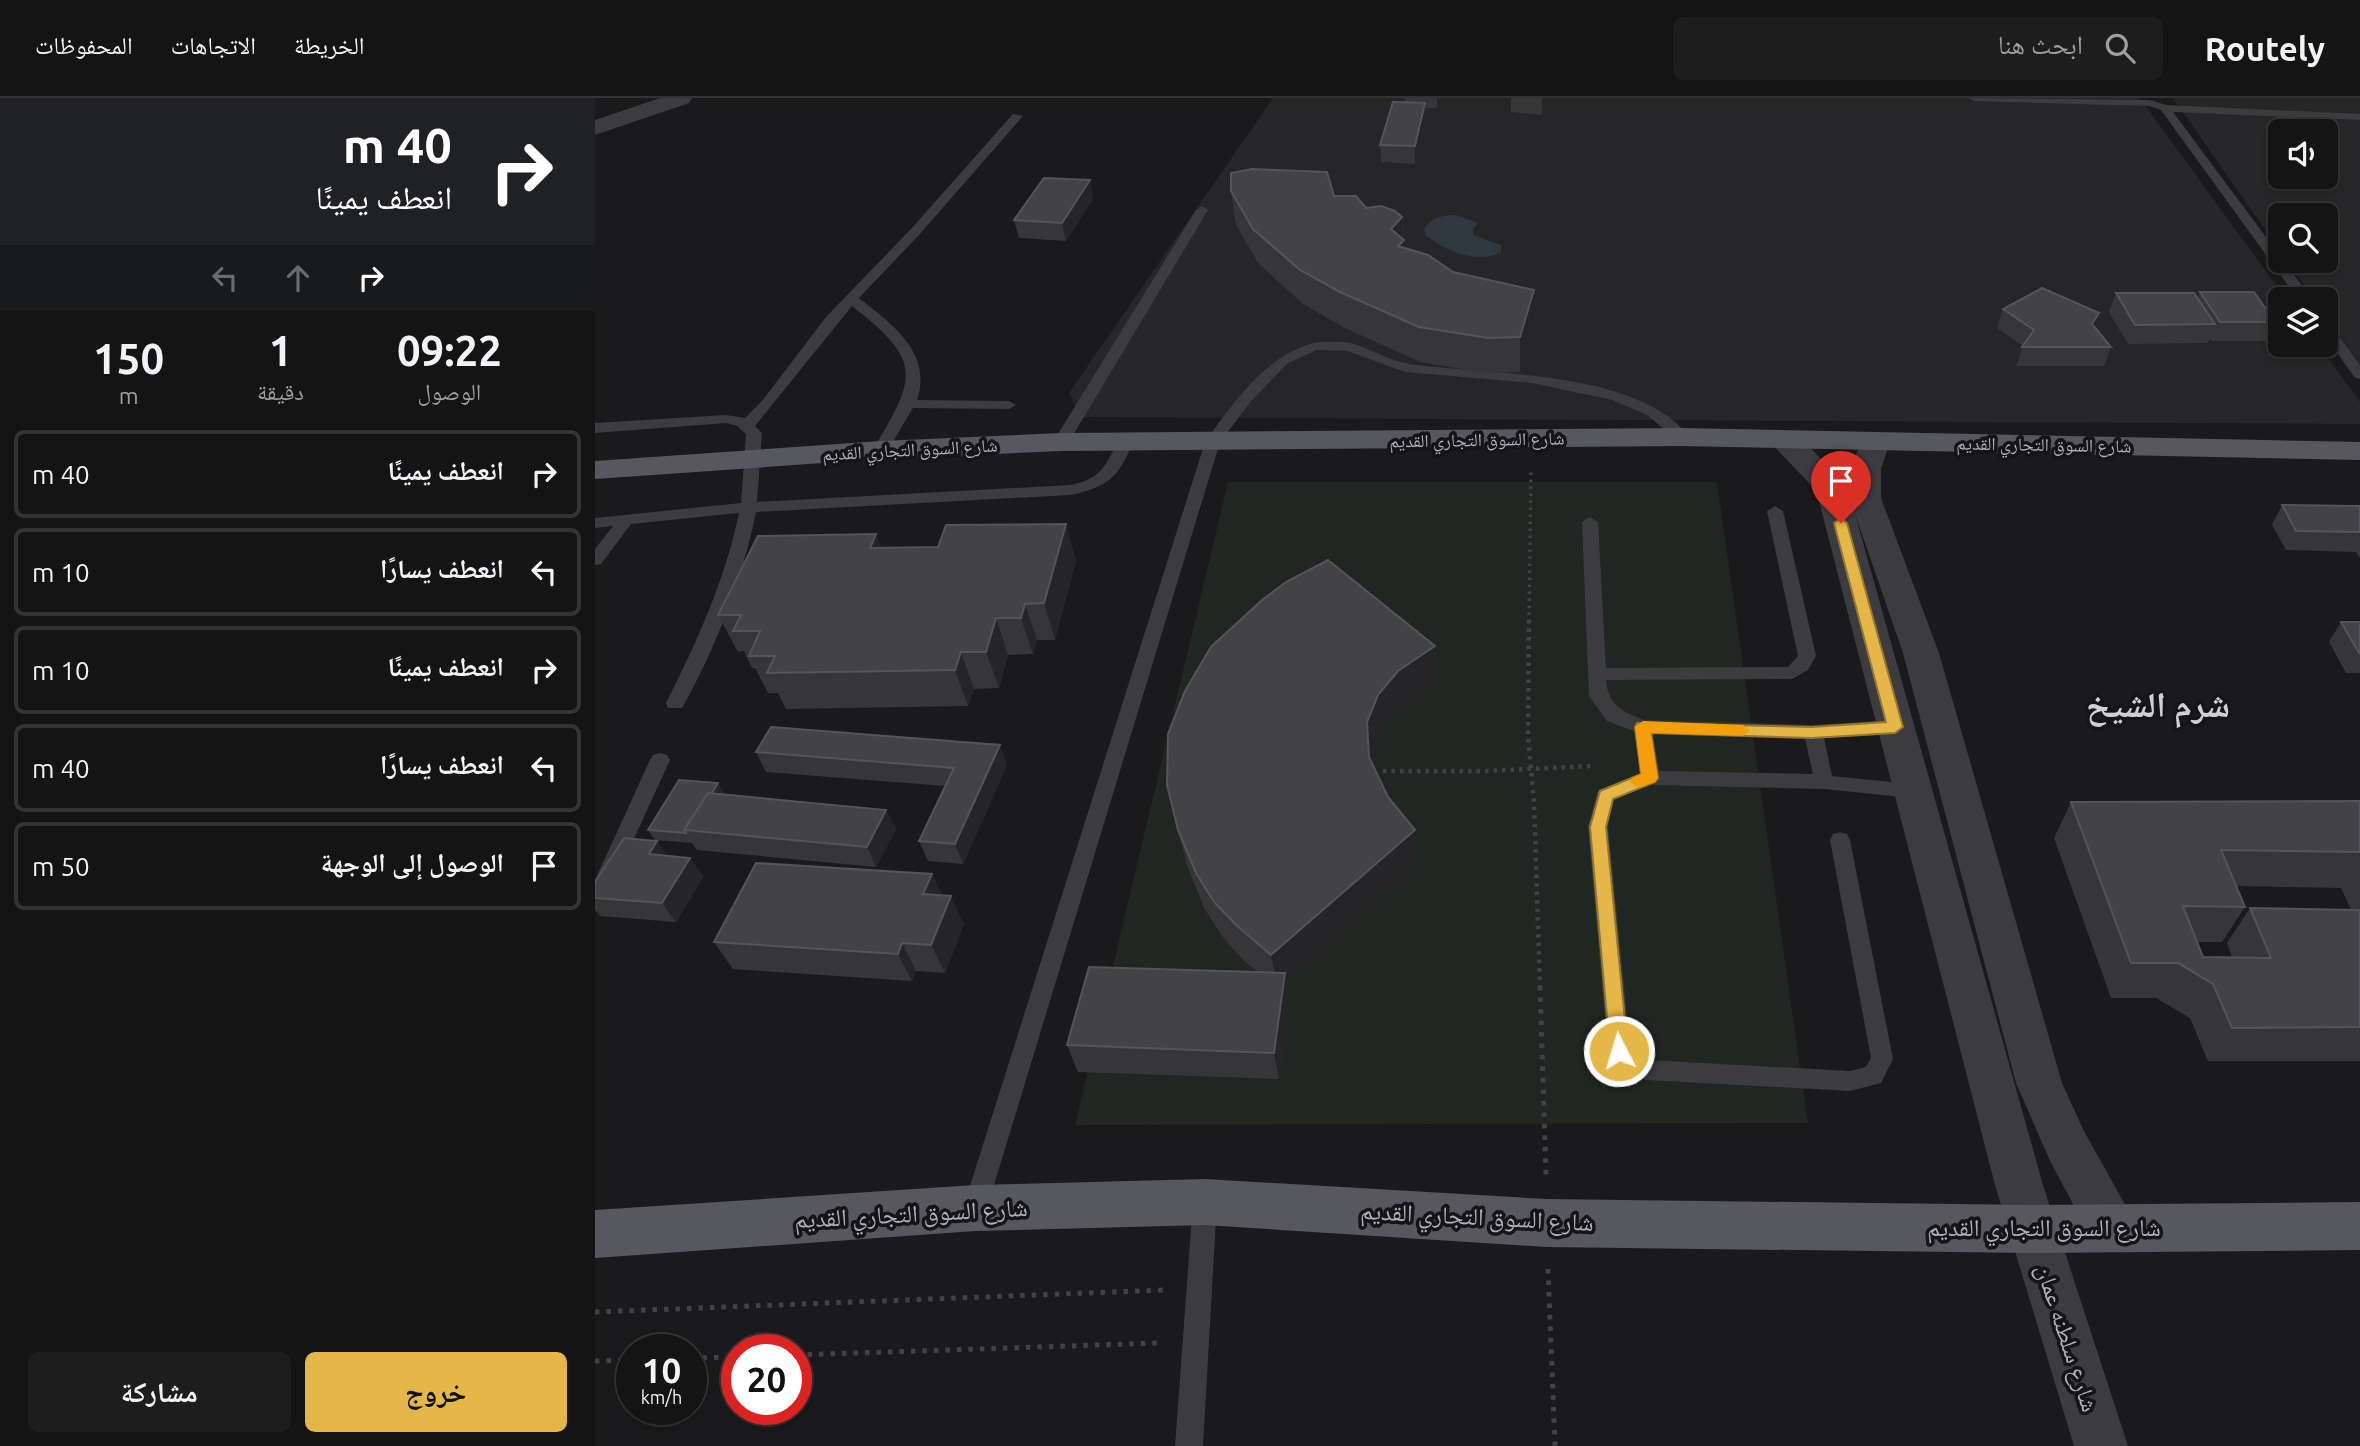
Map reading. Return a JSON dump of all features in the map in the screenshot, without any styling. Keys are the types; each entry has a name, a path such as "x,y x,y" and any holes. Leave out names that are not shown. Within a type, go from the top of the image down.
{"main road":[{"name":"شارع السوق التجاري القديم","path":"595,470 881,450 1061,442 1682,437 2360,450"},
{"name":"شارع السوق التجاري القديم","path":"595,1234 975,1208 1205,1202 1546,1223 2033,1229 2360,1226"}],"street":[{"path":"595,128 681,98"},
{"name":"شارع سلطنه عمان","path":"1784,441 1824,481 1834,497 2033,1229 2101,1446"},
{"path":"1875,442 1865,464 1865,498 1921,653 2039,1083 2067,1146 2113,1228"}],"lane":[{"path":"1974,98 2150,103 2165,108 2360,117"},
{"path":"2284,98 2295,113"},
{"path":"2165,108 2296,287"},
{"path":"747,425 767,404 851,298 915,232 1017,116"},
{"path":"1061,442 1202,209"},
{"path":"851,298 894,332 909,353 913,391 881,450"},
{"path":"2338,344 2360,374"},
{"path":"975,1208 1213,442 1247,397 1283,360 1301,350 1327,345 1349,347 1405,368 1532,379 1616,397 1652,412 1682,437"},
{"path":"906,404 1009,405"},
{"path":"595,429 726,419 747,425 754,433 754,459 743,539 718,616 675,703"},
{"path":"595,523 748,507 1071,490 1093,484 1110,474 1125,442"},
{"path":"1597,674 1792,673 1802,666 1807,656 1775,511"},
{"path":"595,560 627,520"},
{"path":"1590,522 1598,696 1615,716 1643,727 1812,732 1895,727"},
{"path":"1643,727 1650,778"},
{"path":"1812,732 1824,782"},
{"path":"595,902 660,760"},
{"path":"1840,840 1882,1059 1873,1076 1850,1081 1647,1070 1630,1063 1619,1051 1598,827 1605,795 1650,778 1824,782 1912,791"},
{"path":"1189,1446 1205,1202"}],"path":[{"path":"1531,440 1528,735 1555,1446"},
{"path":"1383,771 1531,770"},
{"path":"595,1312 1200,1288"},
{"path":"812,1354 1196,1342"},
{"path":"595,1362 616,1361"}],"shaded area":[{"path":"1273,98 2140,98 2277,287 2268,287 2268,357 2328,357 2360,402 2360,424 1081,417 1069,393"},
{"path":"2173,98 2360,98 2360,365 2338,333 2338,287 2305,287 2296,273 2338,273 2338,203 2268,203 2268,234"},
{"path":"1456,215 1478,223 1473,229 1473,235 1501,245 1501,253 1481,257 1462,254 1443,247 1426,236 1424,229 1430,221 1442,216"},
{"path":"1228,482 1717,482 1808,1123 1075,1125"}],"building":[{"path":"1393,102 1425,103 1415,146 1380,145"},
{"path":"1252,169 1327,172 1334,196 1356,196 1366,208 1381,206 1402,217 1391,229 1404,240 1398,246 1428,255 1453,272 1534,290 1520,337 1488,338 1419,327 1340,292 1300,270 1253,229 1231,191 1231,173"},
{"path":"1044,178 1090,180 1062,223 1014,220"},
{"path":"2042,288 2099,313 2092,324 2111,347 2022,347 2034,330 2003,309"},
{"path":"2200,292 2254,292 2268,312 2268,322 2220,322"},
{"path":"2116,293 2194,293 2215,324 2135,325"},
{"path":"2282,505 2360,506 2360,532 2296,531"},
{"path":"1066,524 1044,603 1025,604 1021,618 996,618 986,652 961,652 955,670 767,673 775,656 749,656 760,631 733,631 741,615 718,615 758,536 876,534 870,548 938,547 946,525"},
{"path":"1328,560 1435,646 1398,671 1378,695 1367,722 1369,757 1388,797 1415,830 1271,955 1214,902 1196,873 1178,830 1167,785 1168,734 1185,691 1211,647 1262,600 1286,582"},
{"path":"2341,622 2360,622 2360,653 2359,653"},
{"path":"771,727 1000,745 955,844 919,841 954,768 756,752"},
{"path":"679,780 718,783 712,793 708,793 684,830 686,833 648,830"},
{"path":"708,793 886,810 867,847 684,830"},
{"path":"2360,801 2360,852 2221,850 2245,907 2183,906 2203,957 2271,958 2250,908 2360,910 2360,1027 2232,1028 2213,984 2178,963 2131,963 2071,802"},
{"path":"624,838 657,841 649,854 690,858 662,903 595,898 595,882"},
{"path":"756,863 932,874 923,894 951,896 931,945 902,943 898,954 714,942"},
{"path":"1089,967 1285,973 1274,1053 1067,1045"}],"slow traffic":[{"path":"1638,782 1650,778 1643,727 1743,730"}],"district":[{"name":"شرم الشيخ","path":"2158,705"}],"route":[{"path":"1619,1051 1598,827 1605,795 1650,778 1643,727 1812,732 1895,727 1841,523"}]}
